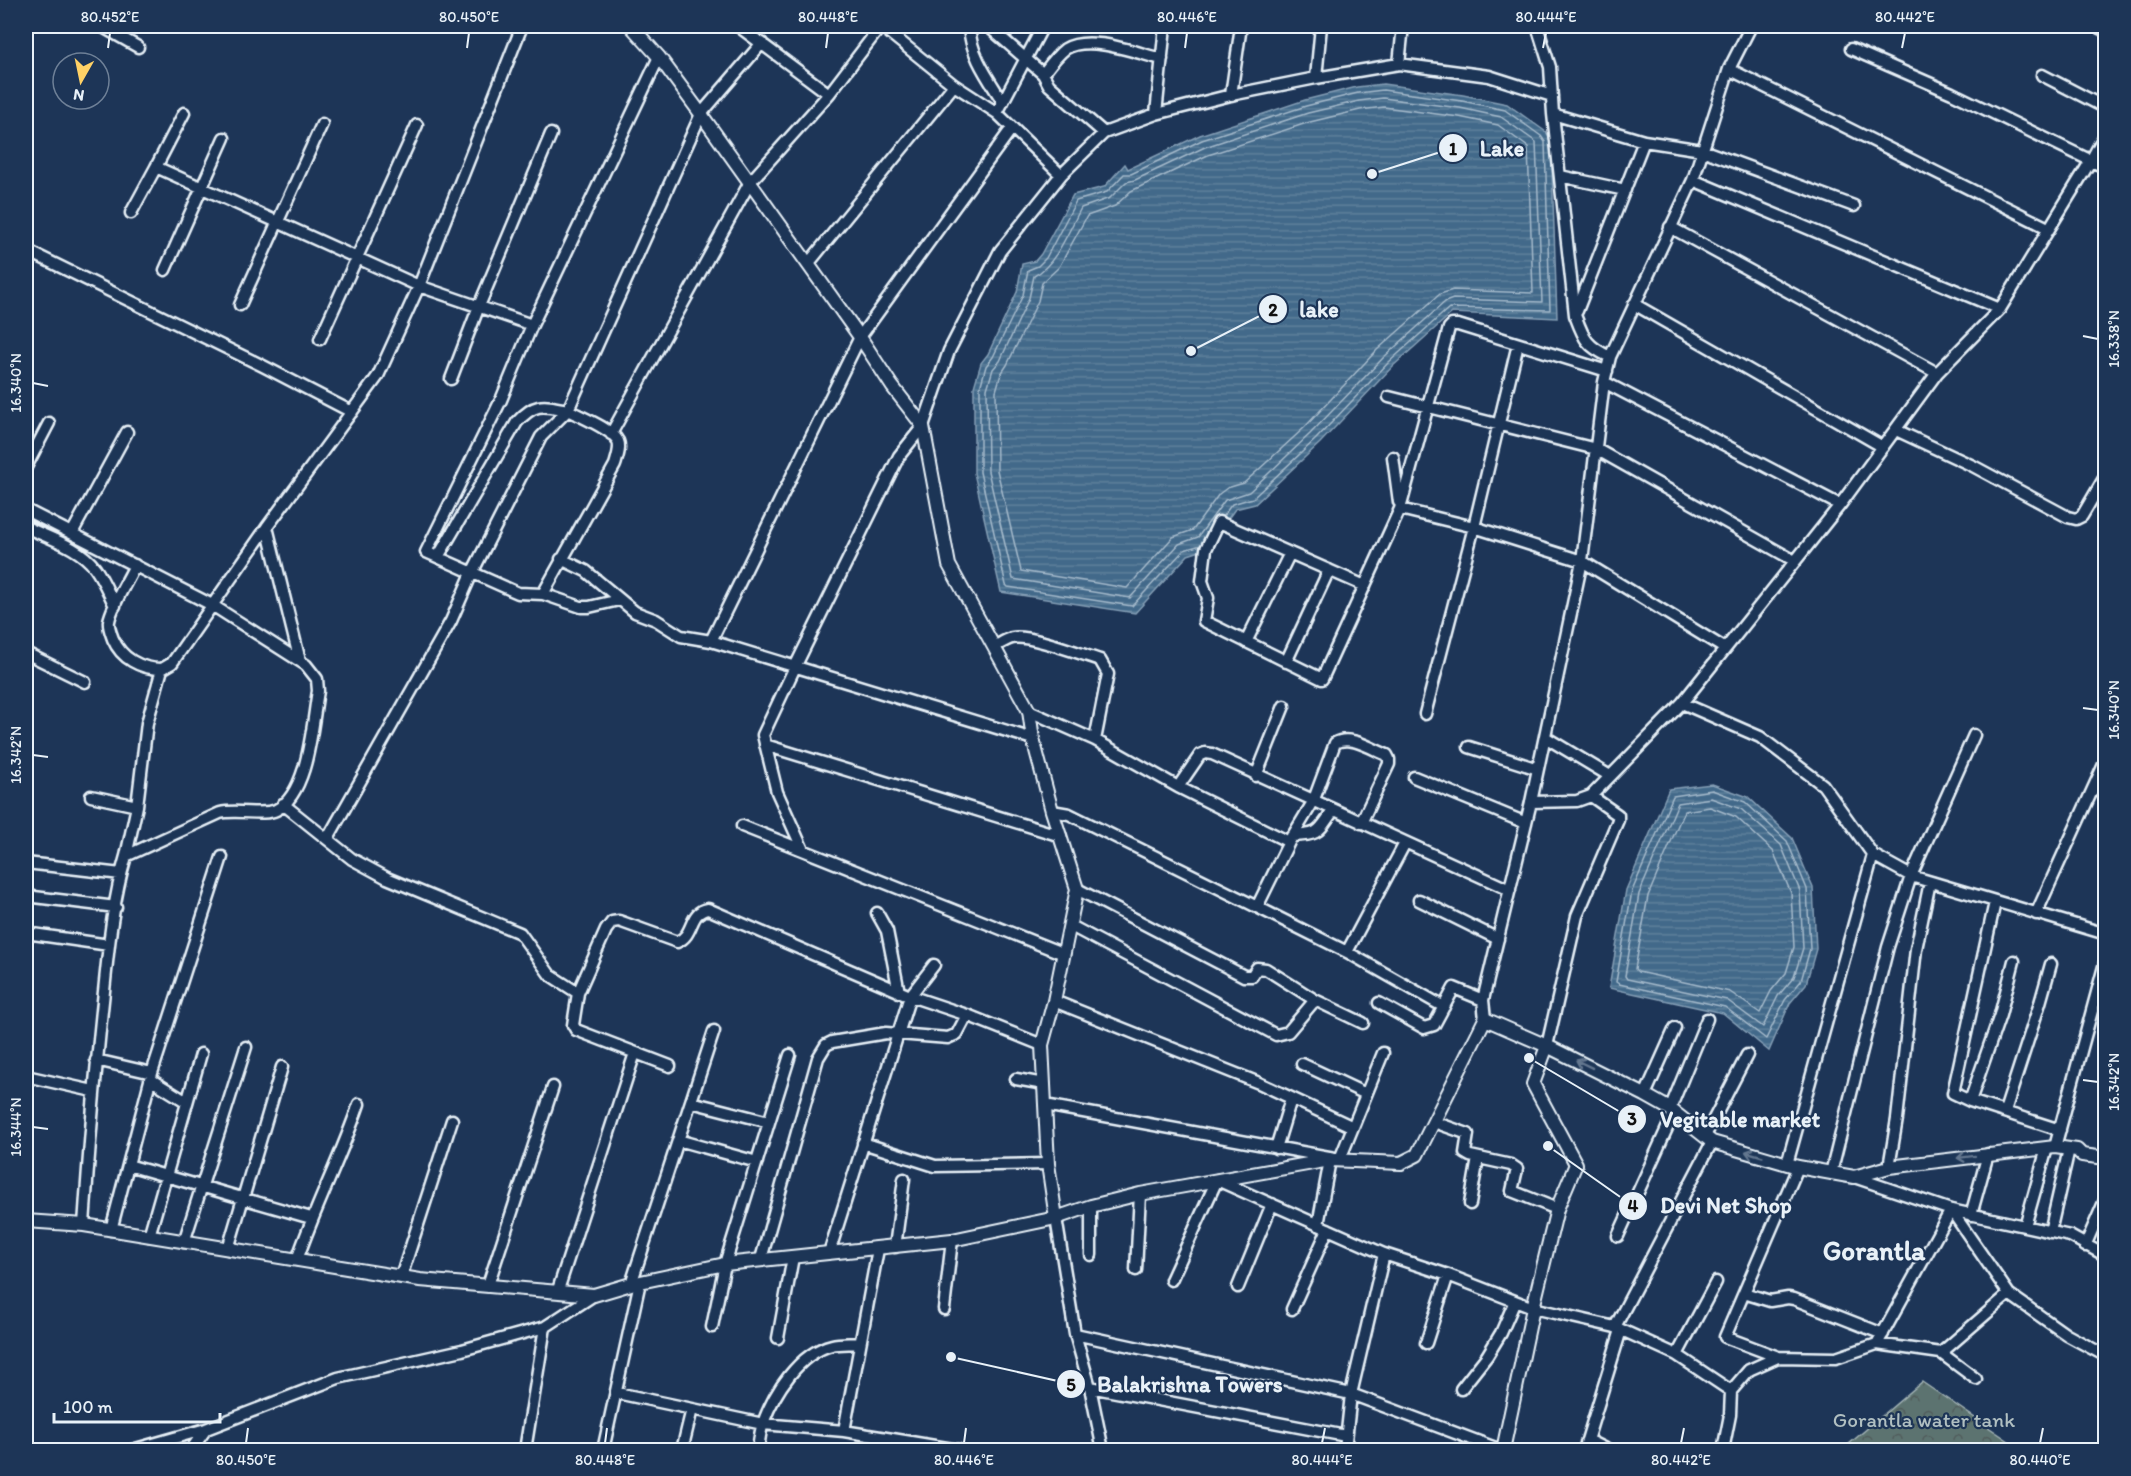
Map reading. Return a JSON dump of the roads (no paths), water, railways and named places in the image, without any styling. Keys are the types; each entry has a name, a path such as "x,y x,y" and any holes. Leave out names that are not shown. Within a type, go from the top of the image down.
{"street":[{"path":"101,26 138,47"},
{"path":"84,1225 93,1091 109,945 121,874 137,806 147,723 162,669 172,663 267,527 378,376 419,286 522,26"},
{"path":"631,26 659,57 701,114 860,337 892,386 923,426 949,565 1029,711 1033,739 1052,811 1077,890 1071,926 1042,1045 1048,1164 1056,1218 1075,1334 1104,1450"},
{"path":"738,26 830,94"},
{"path":"611,434 750,182 830,94 881,26 954,85 997,113 1061,176"},
{"path":"969,26 969,38 976,56 1003,102"},
{"path":"988,26 1043,74 1049,85 1104,133"},
{"path":"997,113 1043,26"},
{"path":"1156,114 1166,26"},
{"path":"1231,95 1241,26"},
{"path":"1316,78 1321,26"},
{"path":"1399,64 1403,26"},
{"path":"1537,26 1550,67 1575,315 1585,341 1597,351 1610,357"},
{"path":"1045,1105 1335,1160 1401,1163 1417,1155 1485,1019 1483,1000 1531,802 1582,561 1605,377 1610,357 1693,180 1729,69 1751,26"},
{"path":"2095,26 2106,31"},
{"path":"328,838 451,621 472,573 541,437 568,410 701,114 762,43"},
{"path":"1043,74 1065,49 1085,44 1100,44 1162,59"},
{"path":"1851,49 1952,93 2106,168"},
{"path":"619,600 589,608 543,594 518,593 426,552 501,400 532,326 659,57"},
{"path":"804,850 782,806 764,735 899,456 923,426 949,351 1000,251 1061,176 1104,133 1156,114 1231,95 1399,64 1489,76 1552,96"},
{"path":"1729,69 2048,228"},
{"path":"2042,75 2106,108"},
{"path":"808,264 954,85"},
{"path":"131,213 184,113"},
{"path":"1553,114 1644,141 1702,150 1854,206"},
{"path":"240,305 322,124"},
{"path":"320,339 417,125"},
{"path":"711,641 860,337 1012,128"},
{"path":"1531,802 1577,801 1591,796 1682,703 1840,505 1937,373 2000,309 2106,133"},
{"path":"451,379 551,134"},
{"path":"165,270 224,138"},
{"path":"1575,315 1644,141"},
{"path":"156,166 419,286 532,326"},
{"path":"1560,176 1625,190"},
{"path":"1693,180 2000,309"},
{"path":"1670,227 1937,373"},
{"path":"26,250 352,412"},
{"path":"1634,304 1883,447"},
{"path":"1365,586 1219,522 1206,549 1202,581 1208,598 1204,621 1322,679 1365,586 1400,509 1449,328 1452,325 1518,344 1605,377 1840,505"},
{"path":"1425,714 1474,527 1518,344"},
{"path":"1389,397 1596,449 1795,561"},
{"path":"438,557 517,422 524,414 541,405 568,410 611,434 618,441 619,448 615,465 543,594"},
{"path":"26,467 50,423"},
{"path":"1896,430 1973,466 2068,518 2076,519 2082,516 2106,475"},
{"path":"72,533 127,432"},
{"path":"1393,457 1400,509"},
{"path":"1400,509 1474,527 1582,561 1724,648"},
{"path":"26,510 212,605 306,664 317,679 318,691 301,780 283,804 269,812 235,810 220,813 126,856"},
{"path":"26,527 77,552 88,560 96,568 115,606"},
{"path":"267,527 300,661"},
{"path":"1246,642 1290,553"},
{"path":"561,559 586,571 630,610 656,620 675,634 711,641 1033,739"},
{"path":"135,565 110,617 109,628 118,650 130,661 162,669"},
{"path":"1286,662 1329,570"},
{"path":"994,647 1017,638 1037,641 1100,660 1108,674 1095,740"},
{"path":"26,653 85,682"},
{"path":"1682,703 1760,737 1823,785 1873,855 1911,876 2106,934"},
{"path":"1256,776 1284,706"},
{"path":"1029,711 1095,740 1178,787 1291,839 1317,832 1333,811"},
{"path":"1831,1173 1884,959 1911,876 1974,735"},
{"path":"1545,737 1610,776"},
{"path":"1257,907 1291,839 1313,802 1335,743 1340,740 1349,740 1387,755 1389,764 1361,824"},
{"path":"765,746 1061,836"},
{"path":"1469,747 1538,769"},
{"path":"1178,787 1200,755 1205,753 1510,890"},
{"path":"2036,914 2106,760"},
{"path":"1414,777 1526,823"},
{"path":"91,796 137,806"},
{"path":"1075,1334 1351,1394 1502,1450 1557,1209 1576,1164 1533,1084 1548,1046 1577,916 1618,820 1618,815 1614,811 1591,796"},
{"path":"283,804 352,859 387,878 520,933 550,975 578,993"},
{"path":"1052,811 1069,814 1257,907 1347,952 1444,1007"},
{"path":"742,826 1064,954"},
{"path":"1347,952 1405,843"},
{"path":"1873,855 1792,1165 1725,1337 1779,1358 1836,1358 1877,1344 1941,1353 1976,1379"},
{"path":"111,1230 151,1076 222,857"},
{"path":"26,863 121,874"},
{"path":"1889,1167 1897,1119 1915,959 1930,882"},
{"path":"1077,890 1244,976 1252,976 1257,968 1261,967 1315,999 1363,1023"},
{"path":"26,896 116,907"},
{"path":"1419,900 1498,939"},
{"path":"1995,902 1953,1090 1955,1095 1970,1101 2060,1130"},
{"path":"670,1066 576,1030 572,1021 578,993 606,930 612,922 619,921 677,942 688,935 695,914 700,910 708,909 904,994 967,1015 1042,1045"},
{"path":"829,1253 897,1034 904,994 887,931 877,913"},
{"path":"1071,926 1276,1035 1288,1032 1315,999"},
{"path":"26,933 109,945"},
{"path":"2025,1226 2051,1148 2060,1130 2106,959"},
{"path":"1970,1101 2000,1015 2013,961"},
{"path":"2005,1111 2051,964"},
{"path":"904,994 934,965"},
{"path":"1380,1004 1424,1028 1434,1024 1454,988 1483,1000"},
{"path":"1054,1001 1255,1081 1353,1127"},
{"path":"761,1259 822,1051 826,1045 832,1042 886,1034 953,1036 967,1015"},
{"path":"1618,1236 1672,1111 1707,1018"},
{"path":"1485,1019 1548,1046 1645,1095 1672,1111 1708,1139 1792,1165 1854,1177 1951,1210 2070,1236 2106,1256"},
{"path":"1645,1095 1675,1028"},
{"path":"603,1450 617,1393 636,1283 678,1140 714,1031"},
{"path":"184,1242 246,1047"},
{"path":"558,1290 635,1053"},
{"path":"1292,1309 1323,1227 1335,1160 1353,1127 1383,1053"},
{"path":"149,1236 201,1054"},
{"path":"712,1328 725,1264 790,1055"},
{"path":"1607,1450 1585,1445 1618,1329 1747,1055"},
{"path":"96,1060 151,1076 187,1102"},
{"path":"1302,1064 1366,1094"},
{"path":"228,1249 282,1067"},
{"path":"26,1076 93,1091"},
{"path":"1016,1079 1044,1084"},
{"path":"488,1285 553,1087"},
{"path":"1276,1148 1291,1099"},
{"path":"691,1102 769,1122"},
{"path":"297,1260 311,1218 347,1140 359,1104"},
{"path":"401,1277 452,1120"},
{"path":"1434,1122 1468,1134 1465,1153 1511,1165 1517,1169 1512,1191 1557,1209"},
{"path":"678,1140 757,1162"},
{"path":"863,1143 935,1166 1048,1164"},
{"path":"1854,1177 1889,1167 2051,1148 2073,1149 2085,1146 2106,1150"},
{"path":"2073,1149 2082,1155 2106,1158"},
{"path":"2050,1232 2073,1149"},
{"path":"1971,1215 1988,1155"},
{"path":"1470,1204 1478,1158"},
{"path":"132,1450 206,1429 338,1378 462,1350 545,1327 594,1295 636,1283 725,1264 761,1259 952,1240 1056,1218 1091,1206 1140,1194 1335,1160"},
{"path":"128,1165 311,1218"},
{"path":"895,1247 904,1179"},
{"path":"1217,1180 1384,1254 1448,1275 1533,1308 1618,1329 1677,1355 1731,1391"},
{"path":"1171,1280 1217,1180"},
{"path":"1136,1270 1140,1194"},
{"path":"2085,1246 2106,1198"},
{"path":"1238,1287 1272,1204"},
{"path":"1091,1206 1091,1255"},
{"path":"1951,1210 2009,1294 2067,1335 2106,1356"},
{"path":"1877,1344 1951,1210"},
{"path":"26,1221 84,1225 401,1277 594,1295"},
{"path":"944,1309 952,1240"},
{"path":"844,1431 878,1249"},
{"path":"1345,1450 1351,1394 1384,1254"},
{"path":"778,1338 793,1257"},
{"path":"1426,1343 1448,1275"},
{"path":"1677,1355 1716,1282"},
{"path":"1744,1293 1770,1301 1794,1299 1883,1334"},
{"path":"1941,1353 2009,1294"},
{"path":"1461,1389 1488,1356 1515,1301"},
{"path":"525,1450 545,1327"},
{"path":"758,1450 763,1424 777,1393 802,1362 817,1351 833,1344 860,1343"},
{"path":"1723,1450 1730,1415 1731,1391 1749,1370 1779,1358"},
{"path":"1090,1387 1346,1436"},
{"path":"617,1393 763,1424 844,1431 959,1450"},
{"path":"682,1450 692,1409"},
{"path":"191,1450 206,1429"}],"water":[{"path":"1383,84 1463,95 1507,104 1546,132 1551,139 1557,318 1452,313 1393,366 1320,443 1255,504 1235,509 1206,549 1188,555 1135,613 1001,592 974,473 974,387 981,363 988,354 1017,292 1022,264 1035,261 1041,254 1073,195 1104,187 1125,164 1128,169 1200,135 1305,100 1357,87"},
{"path":"1712,784 1748,797 1792,838 1813,888 1816,949 1806,984 1790,1003 1769,1051 1723,1013 1609,988 1626,890 1669,789"}],"place":[{"name":"Lake","path":"1372,174"},
{"name":"lake","path":"1191,351"},
{"name":"Vegitable market","path":"1529,1058"},
{"name":"Devi Net Shop","path":"1548,1146"},
{"name":"Balakrishna Towers","path":"951,1357"}],"district":[{"name":"Gorantla","path":"1874,1251"}],"park label":[{"name":"Gorantla water tank","path":"1924,1420"}]}
